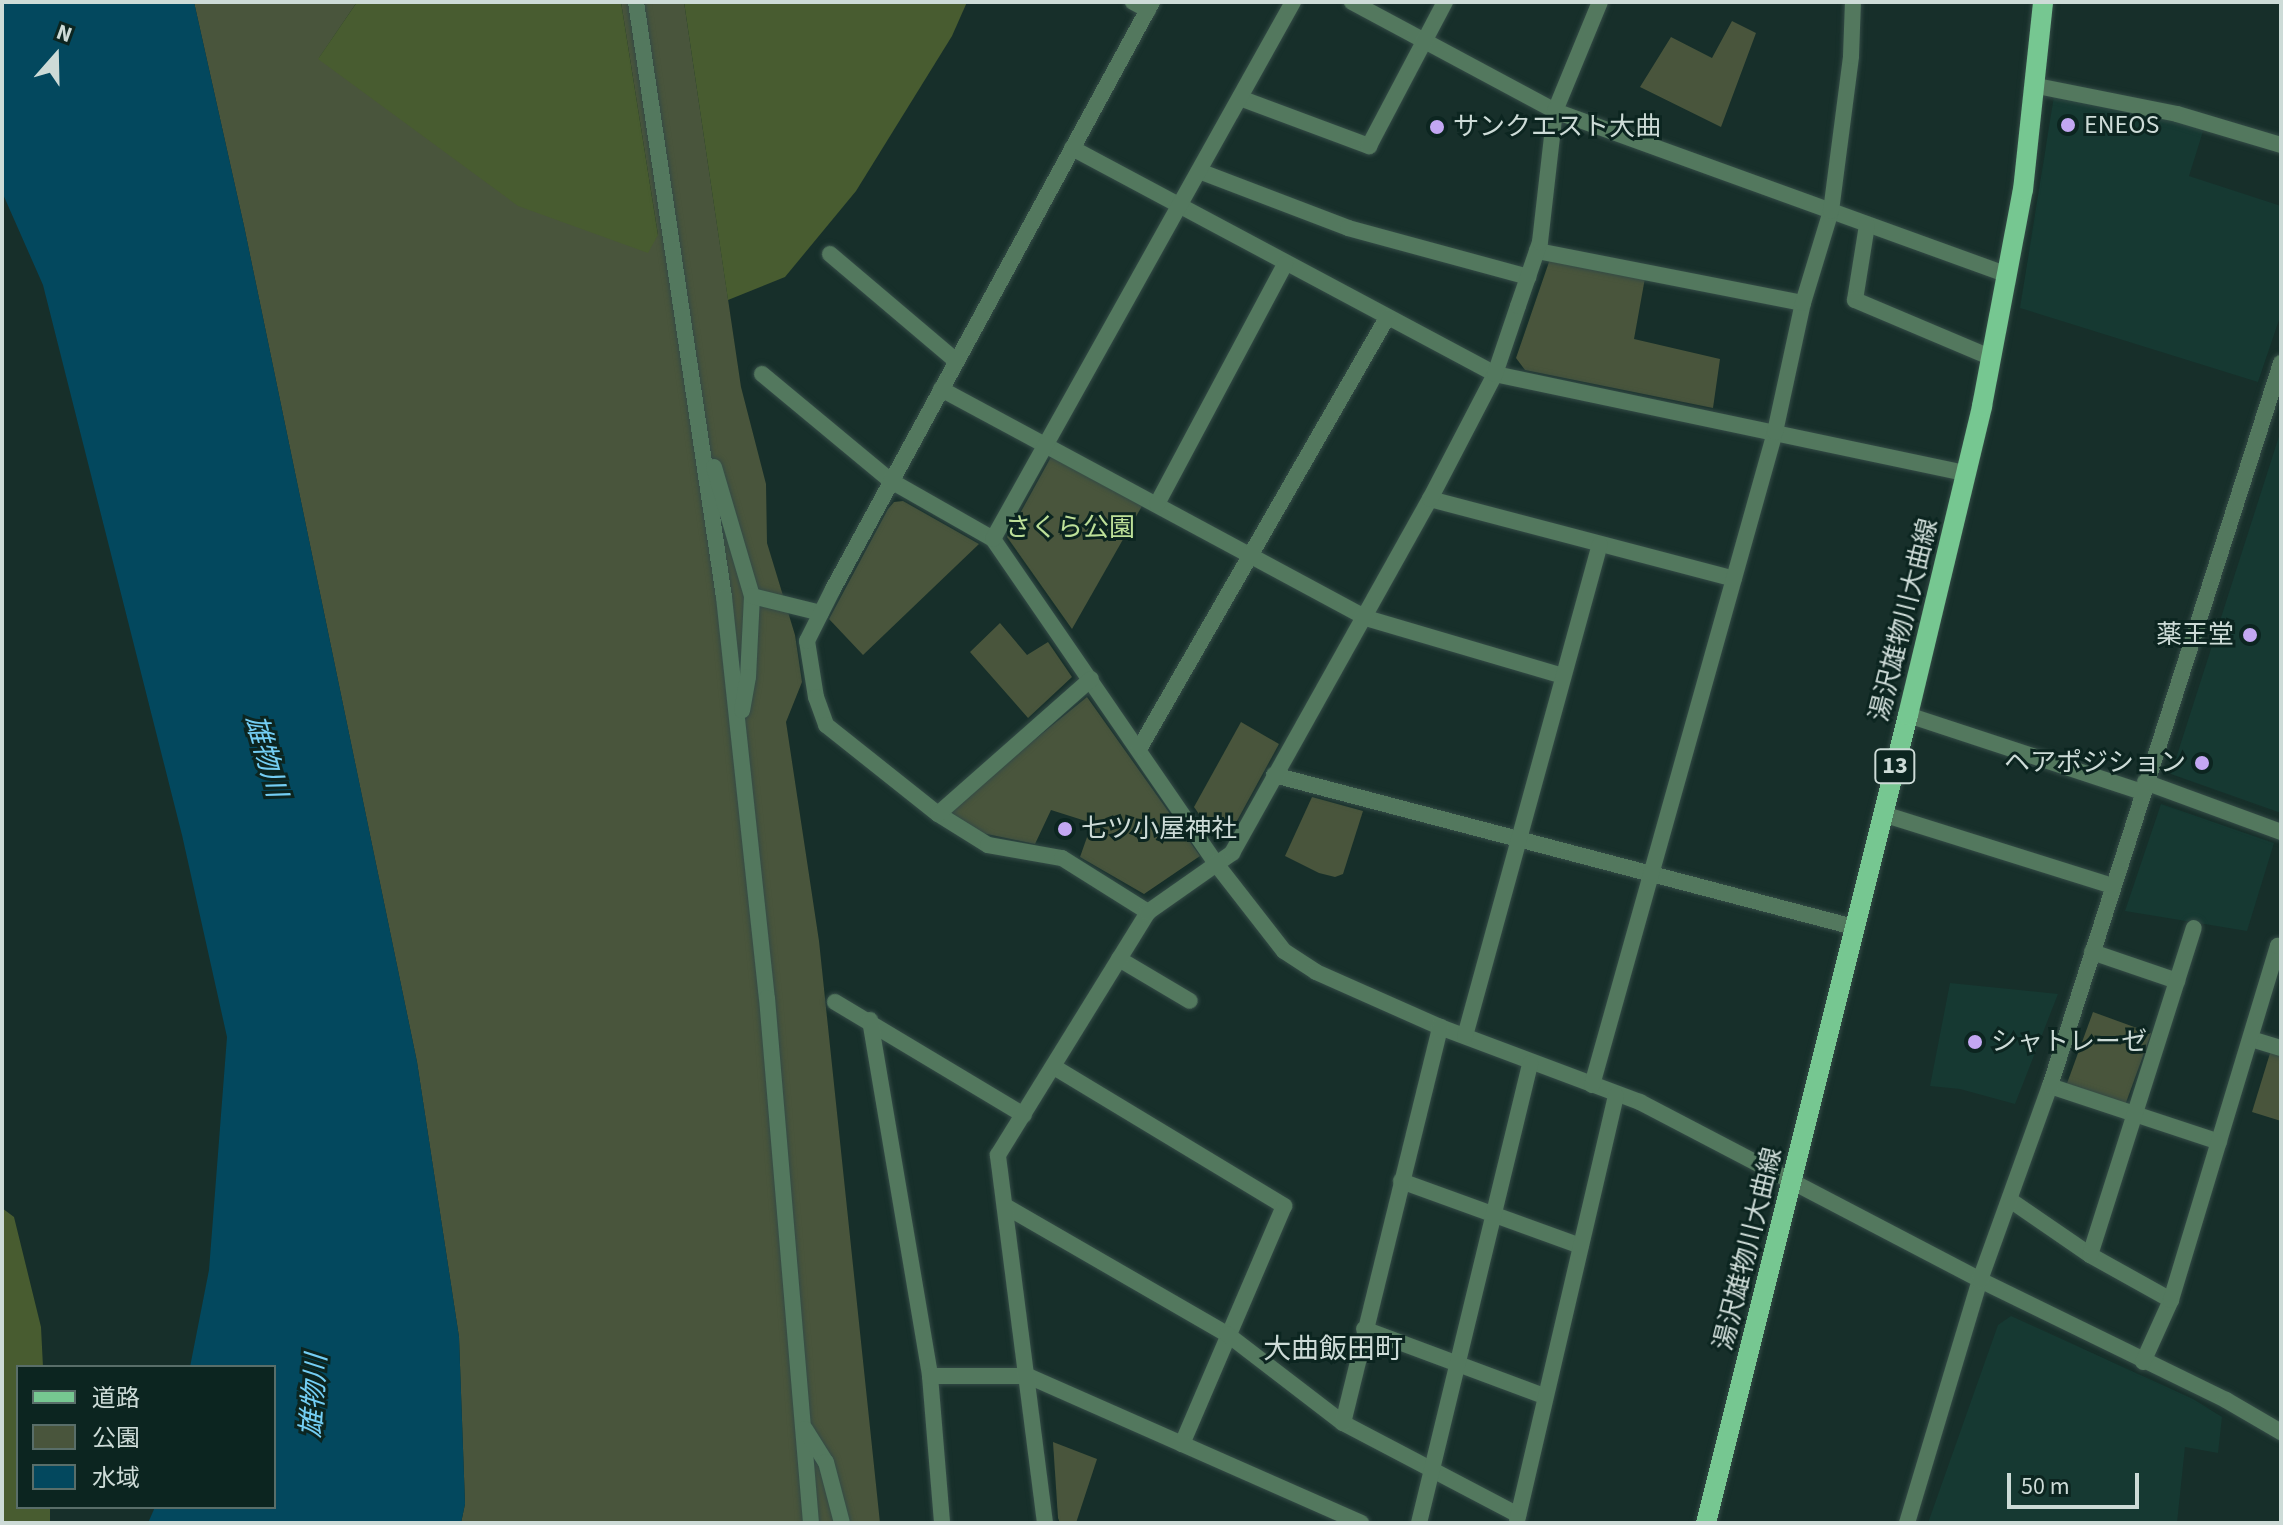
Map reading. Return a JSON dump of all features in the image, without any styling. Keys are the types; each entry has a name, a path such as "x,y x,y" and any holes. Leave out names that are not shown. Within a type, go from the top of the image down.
{"main road":[{"name":"湯沢雄物川大曲線","path":"1706,1523 1908,715 1992,358 2037,86 2043,2"}],"street":[{"path":"636,2 702,441 738,719 767,998 811,1523"},
{"path":"993,539 1293,2"},
{"path":"1352,2 1555,111 2007,275"},
{"path":"1240,98 1369,146 1445,2"},
{"path":"1045,1523 998,1155 1148,912 1232,853 1430,499 1495,374 1537,251 1548,193 1555,111 1600,2"},
{"path":"1592,1085 1775,432 1803,303 1831,211 1851,56 1853,2"},
{"path":"1144,5 1072,148 807,641 816,697 826,725 938,814 988,845 1062,858 1148,912"},
{"path":"2037,86 2177,114 2281,145"},
{"path":"1072,148 1495,374 1966,473"},
{"path":"1199,171 1348,228 1528,277"},
{"path":"1867,225 1855,300 1992,358"},
{"path":"1537,251 1803,303"},
{"path":"830,254 956,361"},
{"path":"1157,504 1285,264"},
{"path":"1139,749 1387,317"},
{"path":"1907,1523 1980,1280 2050,1086 2281,363"},
{"path":"762,374 891,481 993,539 1217,865 1284,951 1316,972 1440,1027 1640,1102 1980,1280 2226,1400 2281,1432"},
{"path":"941,389 1366,618 1563,676"},
{"path":"702,441 711,458 752,596 748,677 738,719"},
{"path":"1430,499 1734,579"},
{"path":"1465,1036 1600,544"},
{"path":"752,596 821,613"},
{"path":"938,814 1091,679"},
{"path":"1908,715 2281,832"},
{"path":"1274,775 1854,927"},
{"path":"1883,814 2113,886"},
{"path":"2090,1255 2194,928"},
{"path":"2143,1362 2171,1300 2278,946 2281,946"},
{"path":"2092,952 2177,981"},
{"path":"1119,959 1190,1001"},
{"path":"835,1002 870,1020 1024,1115"},
{"path":"870,1020 930,1376 942,1523"},
{"path":"1343,1423 1440,1027"},
{"path":"2251,1039 2281,1048"},
{"path":"1419,1523 1530,1063"},
{"path":"1054,1067 1284,1206 1182,1444"},
{"path":"2050,1086 2134,1117 2219,1142"},
{"path":"1005,1206 1227,1334 1343,1423 1432,1469 1517,1519 1616,1095"},
{"path":"1401,1181 1581,1246"},
{"path":"2010,1200 2090,1255 2171,1300"},
{"path":"1364,1329 1544,1396"},
{"path":"930,1376 1028,1376 1361,1523"},
{"path":"803,1427 826,1462 842,1523"}],"shaded area":[{"path":"2054,96 2204,128 2189,176 2281,206 2281,314 2258,382 2020,308"},
{"path":"2281,430 2281,813 2171,774"},
{"path":"2161,804 2274,843 2247,931 2125,911"},
{"path":"1950,983 2058,994 2015,1104 1960,1089 1930,1086"},
{"path":"2011,1316 2193,1399 2222,1417 2218,1453 2185,1447 2177,1523 1928,1523 1998,1325"}],"green space":[{"path":"194,2 357,2 319,58 658,235 621,2 684,2 741,387 766,484 767,543 795,635 802,682 786,722 819,941 880,1523 461,1523 465,1504 459,1337 417,1062 244,226"},
{"path":"357,2 621,2 658,235 648,253 518,206 318,59"},
{"path":"684,2 967,2 952,36 856,191 785,277 728,300"},
{"path":"1732,21 1756,33 1721,127 1640,87 1671,37 1712,58"},
{"path":"1550,259 1645,278 1634,339 1720,359 1713,408 1525,370 1516,358"},
{"name":"さくら公園","path":"1051,457 1142,506 1072,629 1007,537"},
{"path":"903,501 979,544 863,655 829,619 888,509 894,502"},
{"path":"1000,623 1027,655 1048,642 1072,677 1028,718 970,652"},
{"path":"1087,697 1200,856 1144,894 1080,857 1092,823 1051,810 1035,844 982,833 947,811"},
{"path":"1241,722 1279,744 1226,841 1218,841 1194,807"},
{"path":"1312,797 1363,811 1343,874 1335,877 1319,873 1285,856"},
{"path":"2093,1012 2151,1033 2125,1107 2066,1085"},
{"path":"2271,1050 2281,1054 2281,1121 2252,1112"},
{"path":"2,1208 14,1217 41,1327 43,1365 16,1365 16,1509 50,1509 50,1523 2,1523"},
{"path":"1053,1442 1097,1459 1076,1523 1060,1523 1058,1518"}],"water":[{"name":"雄物川","path":"2,2 194,2 244,226 417,1062 459,1337 465,1504 461,1523 148,1523 154,1509 276,1509 276,1365 190,1365 209,1270 227,1037 182,835 43,285 2,192"}],"place":[{"name":"ENEOS","path":"2068,125"},
{"name":"サンクエスト大曲","path":"1437,127"},
{"name":"薬王堂","path":"2250,635"},
{"name":"ヘアポジション","path":"2202,763"},
{"name":"七ツ小屋神社","path":"1065,829"},
{"name":"シャトレーゼ","path":"1975,1042"}],"district":[{"name":"大曲飯田町","path":"1333,1349"}]}
